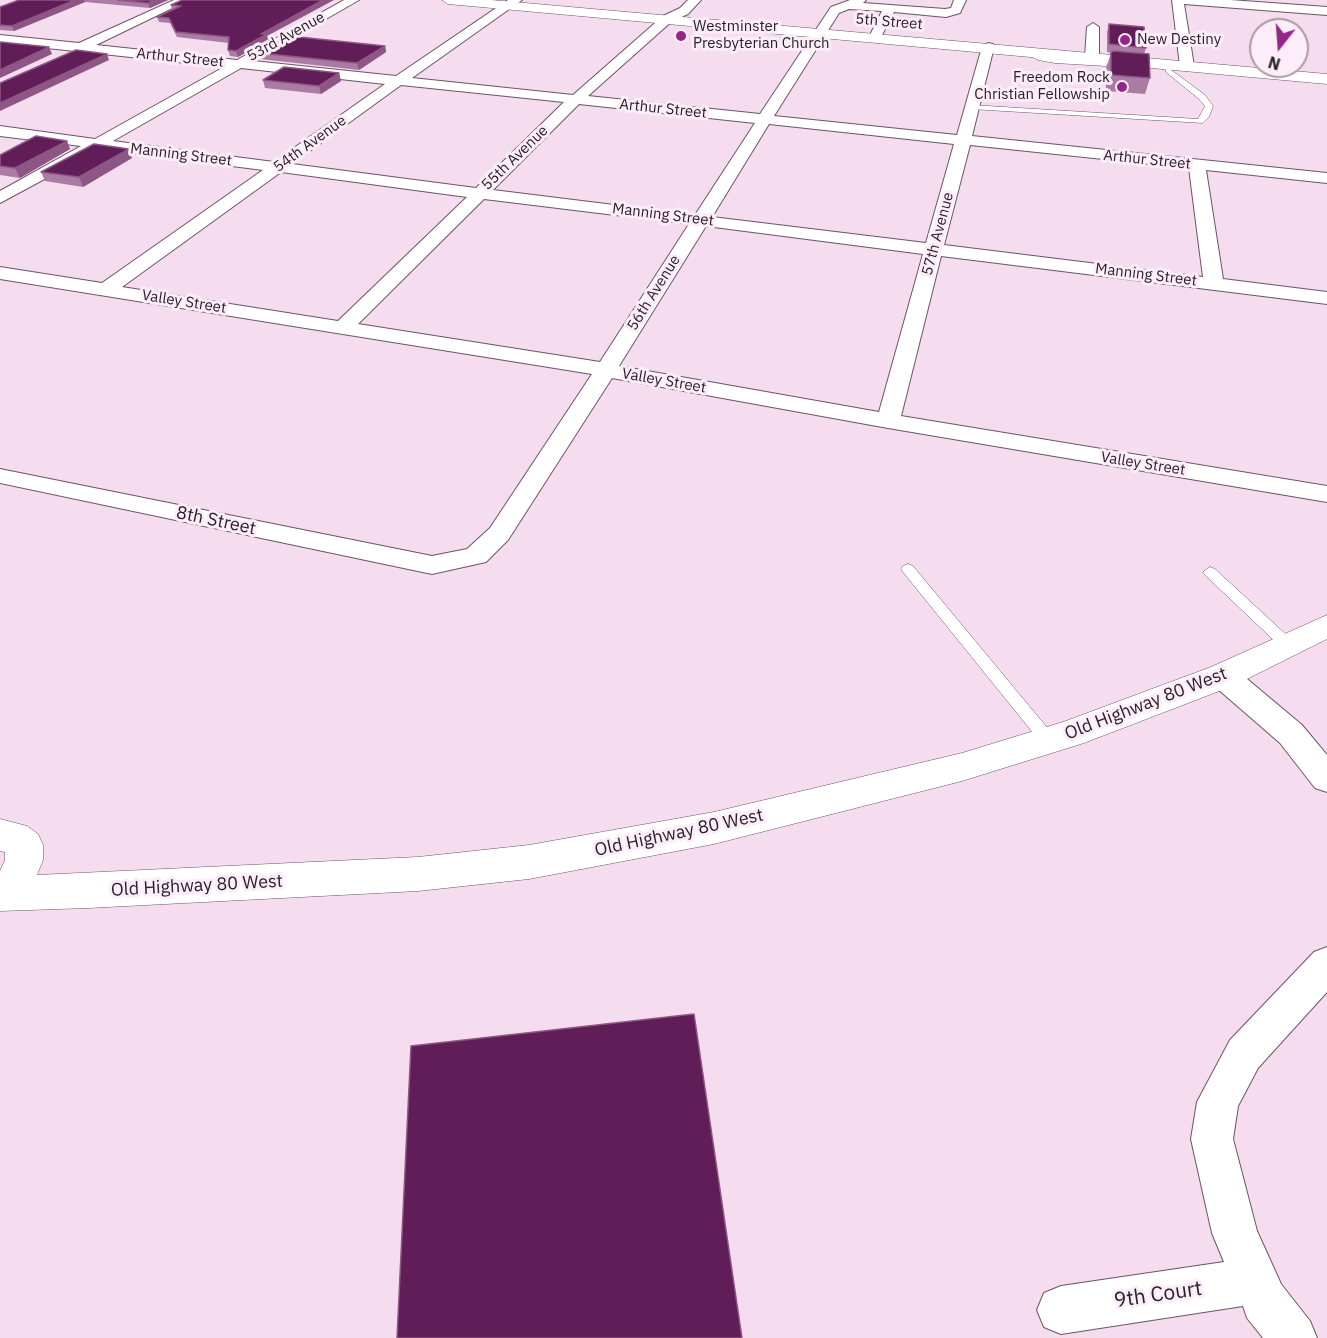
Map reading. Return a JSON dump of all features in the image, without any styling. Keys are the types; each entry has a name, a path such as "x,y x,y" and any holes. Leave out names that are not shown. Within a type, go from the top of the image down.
{"street":[{"path":"60,57 183,0"},
{"name":"53rd Avenue","path":"0,198 353,0"},
{"name":"5th Street","path":"448,0 512,3 1327,78"},
{"name":"55th Avenue","path":"343,327 575,100 667,19 684,11 695,0"},
{"path":"1178,0 1187,66"},
{"path":"1184,0 1327,11"},
{"path":"854,2 946,13 958,5"},
{"name":"56th Avenue","path":"432,565 476,556 499,534 606,370 819,33 835,10 854,2"},
{"name":"54th Avenue","path":"105,290 398,81 512,3"},
{"path":"875,37 890,8"},
{"path":"1092,57 1093,27"},
{"name":"Arthur Street","path":"0,39 1327,178"},
{"name":"57th Avenue","path":"888,421 988,47"},
{"name":"Manning Street","path":"0,131 278,168 1327,298"},
{"path":"1197,165 1215,284"},
{"name":"Valley Street","path":"0,273 606,370 888,421 1327,494"},
{"name":"8th Street","path":"0,476 432,565"},
{"name":"Old Highway 80 West","path":"5,893 406,875 529,862 714,828 962,766 1048,740 1223,676 1327,626"},
{"path":"1223,676 1292,734 1327,779"},
{"path":"0,835 14,837 24,845 24,860 5,893"},
{"path":"1293,1338 1263,1301 1235,1233 1212,1138 1218,1102 1244,1054 1327,965"},
{"name":"9th Court","path":"1061,1310 1255,1281"}],"lane":[{"path":"1025,51 1040,59 1055,61 1106,64 1110,58"},
{"path":"972,107 1200,121 1205,117 1209,106 1202,97 1168,71 1167,64"},
{"path":"908,569 1048,740"},
{"path":"1210,572 1288,645"}],"building":[{"path":"19,0 75,0 12,26 0,25 0,7"},
{"path":"118,0 154,0 148,3"},
{"path":"182,0 323,0 261,34 267,34 236,51 228,50 229,37 176,32 169,18 157,17 181,6 171,5"},
{"path":"1109,24 1144,27 1146,48 1109,44"},
{"path":"289,36 385,46 357,63 259,53"},
{"path":"0,42 49,47 0,70"},
{"path":"76,50 107,54 0,103 0,83"},
{"path":"1113,51 1149,54 1150,78 1111,75 1111,53"},
{"path":"284,67 339,73 319,86 263,80"},
{"path":"36,136 67,141 15,168 0,166 0,155"},
{"path":"94,144 129,149 79,177 41,172"},
{"path":"694,1014 742,1338 397,1338 411,1046"}],"place":[{"name":"Westminster Presbyterian Church","path":"681,36"},
{"name":"New Destiny","path":"1125,40"},
{"name":"Freedom Rock Christian Fellowship","path":"1122,87"}]}
